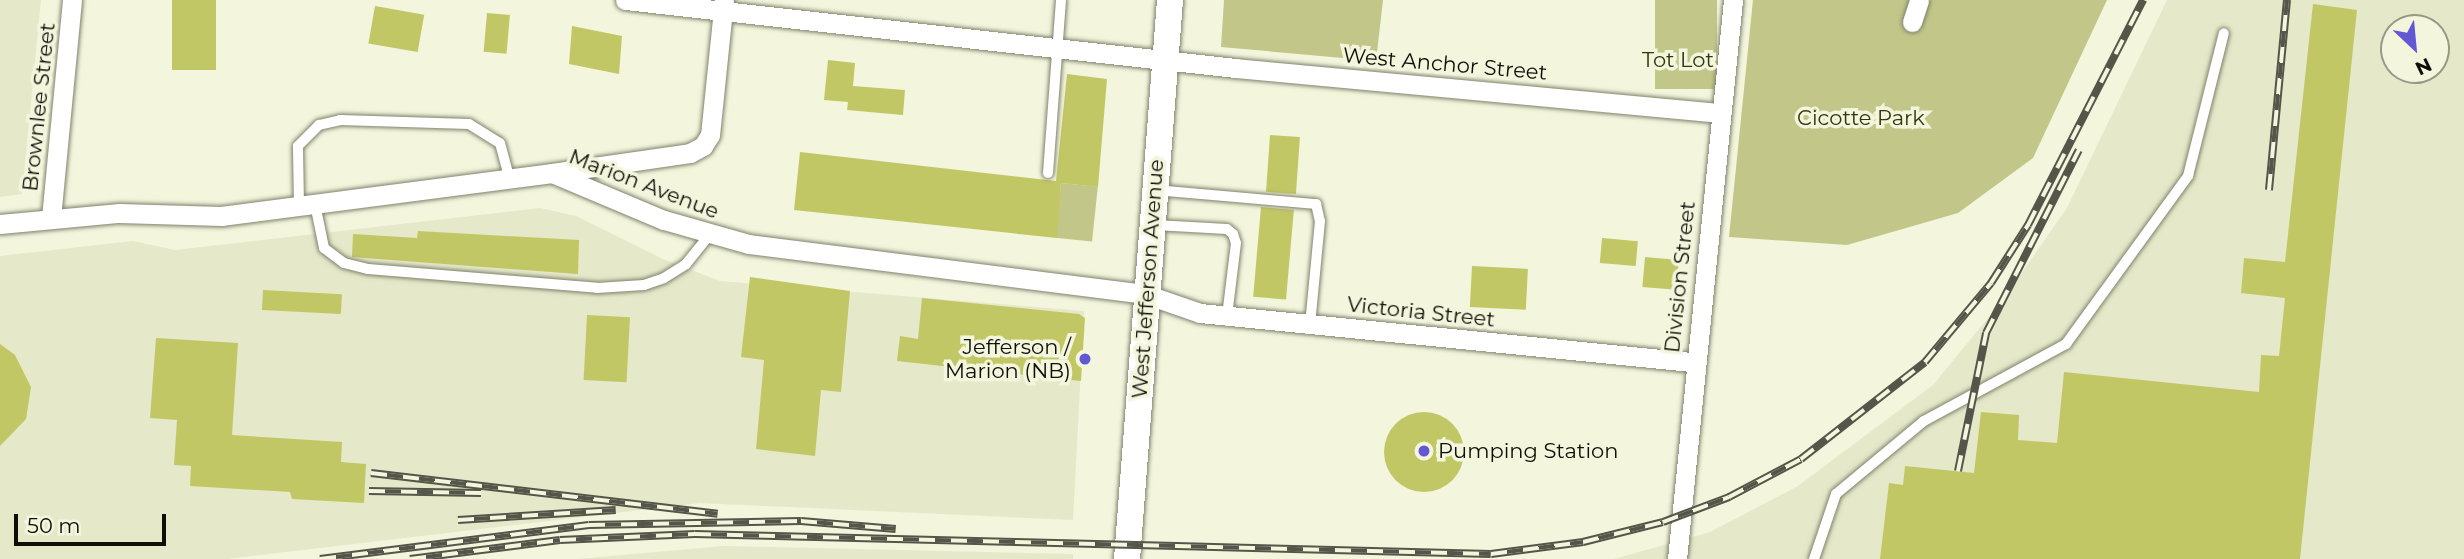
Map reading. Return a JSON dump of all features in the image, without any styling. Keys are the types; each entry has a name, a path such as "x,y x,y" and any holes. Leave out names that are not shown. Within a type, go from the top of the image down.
{"main road":[{"name":"West Jefferson Avenue","path":"1127,559 1145,294 1170,0"}],"street":[{"name":"Brownlee Street","path":"51,218 72,0"},
{"name":"West Anchor Street","path":"625,0 724,5 1165,59 1720,113"},
{"name":"Division Street","path":"1677,559 1694,362 1733,0"},
{"path":"1913,22 1919,0"},
{"path":"552,173 690,153 703,146 710,135 724,5"},
{"name":"Marion Avenue","path":"0,224 119,213 221,216 552,173 628,206 710,234 799,252 1145,294"},
{"name":"Victoria Street","path":"1145,294 1200,313 1694,362"}],"lane":[{"path":"1048,173 1061,0"},
{"path":"1814,559 1836,494 1924,421 2066,344 2188,176 2224,33"},
{"path":"510,180 500,144 469,124 340,120 319,125 299,146 307,205 324,248 344,264 368,270 597,288 644,285 664,278 686,264 710,234"},
{"path":"1154,190 1315,204 1320,221 1310,324"},
{"path":"1151,225 1227,229 1233,234 1236,243 1227,316"}],"shaded area":[{"path":"0,0 41,0 22,194 0,197"},
{"path":"2167,0 2464,0 2464,559 1614,559 1710,532 1798,486 1933,385 2002,301 2067,208"},
{"path":"540,208 576,216 663,259 720,281 1084,311 1073,520 700,503 227,559 0,559 0,256 133,241 175,250"},
{"path":"724,546 1073,554 1073,559 577,559"}],"green space":[{"path":"1224,0 1383,0 1376,61 1221,47"},
{"name":"Tot Lot","path":"1655,0 1717,0 1717,89 1655,89"},
{"name":"Cicotte Park","path":"1753,0 2107,0 2033,158 1958,213 1847,245 1729,237"},
{"path":"1061,183 1098,187 1092,242 1055,238"}],"building":[{"path":"172,0 216,0 216,70 172,70"},
{"path":"2313,4 2357,10 2300,559 1880,559 1889,483 1903,485 1905,466 1974,473 1981,412 2019,415 2018,440 2057,443 2064,372 2259,392 2261,355 2279,356 2285,298 2241,293 2244,258 2285,262"},
{"path":"375,6 424,15 418,52 368,43"},
{"path":"487,13 510,15 507,54 484,52"},
{"path":"572,26 622,36 619,74 569,64"},
{"path":"828,60 855,63 853,86 905,90 903,115 847,110 848,102 824,100"},
{"path":"1067,74 1107,79 1098,187 1061,183 1057,238 794,210 800,152 1056,181"},
{"path":"1270,135 1300,137 1296,194 1266,192"},
{"path":"1261,207 1294,210 1286,300 1253,297"},
{"path":"418,231 579,240 578,274 352,257 353,234 417,238"},
{"path":"1602,238 1638,241 1636,266 1600,263"},
{"path":"1645,257 1679,260 1676,290 1642,287"},
{"path":"1472,266 1528,269 1526,310 1470,307"},
{"path":"750,277 850,291 841,392 821,390 815,456 756,449 764,360 741,357"},
{"path":"263,290 342,294 341,314 262,310"},
{"path":"922,298 1079,314 1085,318 1081,381 897,361 900,336 918,339"},
{"path":"587,315 630,317 627,382 584,380"},
{"path":"156,338 238,343 232,435 342,442 341,462 366,464 364,503 292,499 290,492 190,486 191,466 174,465 177,420 150,418"},
{"path":"0,344 15,355 31,387 26,419 0,446"},
{"name":"Pumping Station","path":"1424,412 1439,415 1452,424 1461,437 1464,452 1461,467 1452,480 1439,489 1424,492 1409,489 1396,480 1387,467 1384,452 1387,437 1396,424 1409,415"}],"railway":[{"path":"410,559 560,540 695,534 1491,554 1583,542 1663,522 1729,497 1801,459 1925,362 1991,283 2028,225 2143,0"},
{"path":"2269,190 2287,0"},
{"path":"1958,471 1986,333 2079,150"},
{"path":"371,473 718,514"},
{"path":"369,491 481,493"},
{"path":"458,520 616,510"},
{"path":"320,559 589,525 801,521 896,529"}],"place":[{"name":"Jefferson / Marion (NB)","path":"1085,359"},
{"name":"Pumping Station","path":"1424,451"}]}
